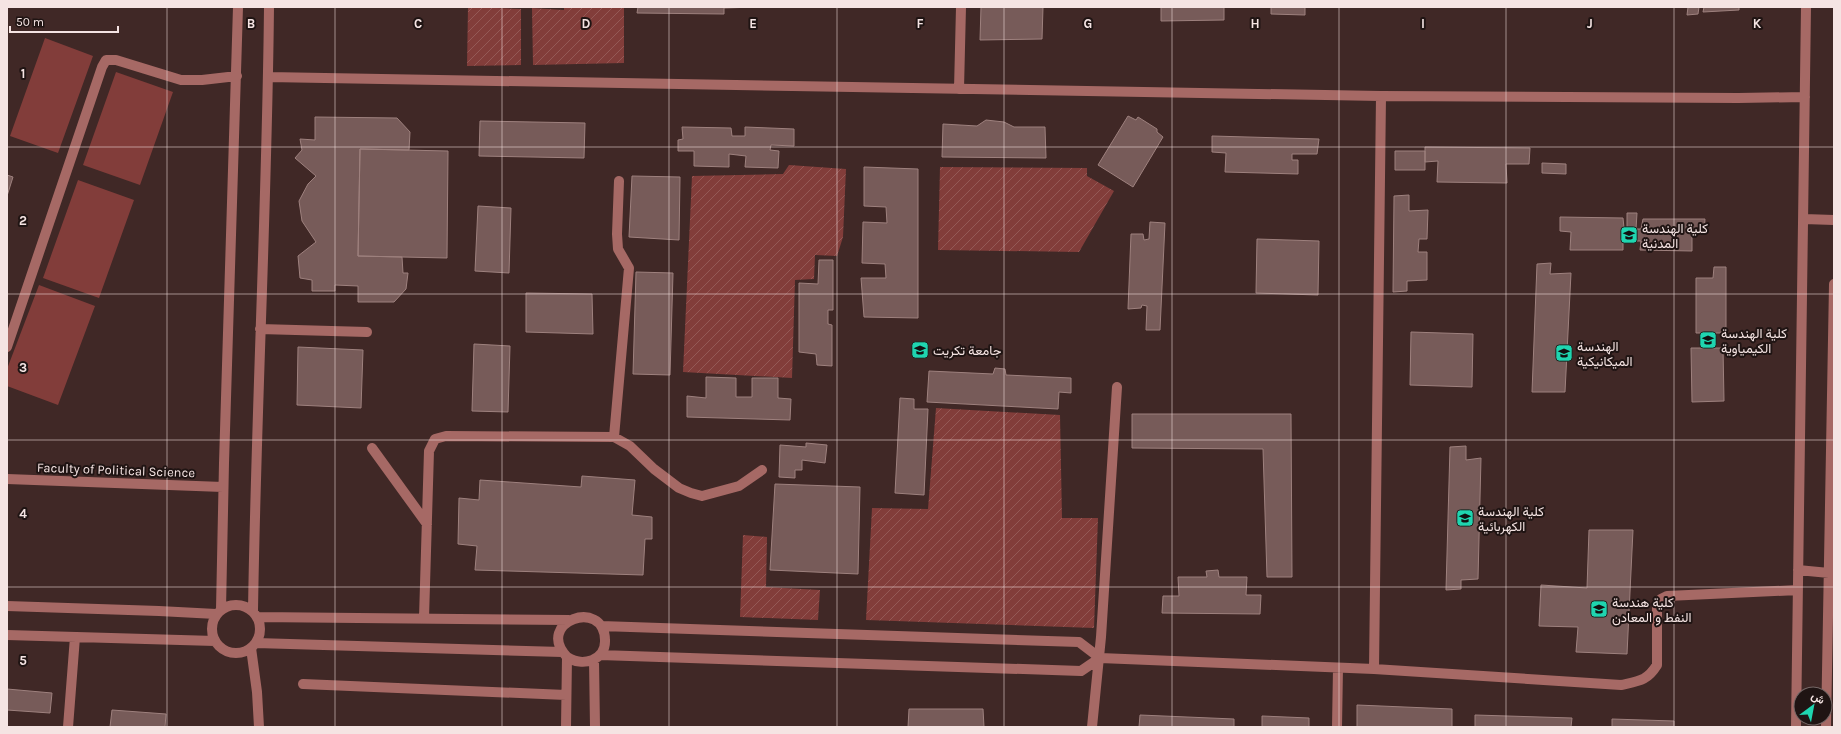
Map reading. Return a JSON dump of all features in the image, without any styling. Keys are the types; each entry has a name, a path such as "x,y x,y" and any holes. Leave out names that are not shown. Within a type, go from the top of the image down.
{"street":[{"path":"238,7 219,612 212,627 215,641 219,646 232,653 245,652 254,646 565,655 580,663 597,657 1081,671 1100,658"},
{"path":"259,727 254,646 261,630 255,614 260,329 269,7"},
{"path":"959,88 961,7"},
{"path":"1796,727 1806,97 1806,7"},
{"path":"7,347 102,67 106,60 116,60 181,80 202,80 237,76"},
{"path":"268,77 1381,96 1806,97"},
{"path":"1374,669 1381,96"},
{"path":"614,437 629,268 618,249 617,242 620,181"},
{"path":"1804,219 1834,219"},
{"path":"1826,727 1834,284"},
{"path":"260,329 367,332"},
{"path":"1092,727 1100,658 1117,387"},
{"path":"424,618 429,451 435,439 446,436 614,437 630,446 654,469 678,488 702,496 739,486 762,470"},
{"path":"372,448 427,524"},
{"name":"Faculty of Political Science","path":"7,479 224,487"},
{"path":"1798,570 1829,573"},
{"path":"7,606 219,612 227,606 241,605 255,614 569,620 583,616 590,618 601,626 1079,642 1100,658 1374,669 1621,686 1644,680 1652,673 1657,665 1657,606 1661,598 1667,596 1798,590"},
{"path":"566,727 565,655 559,644 559,634 563,626 569,620"},
{"path":"595,727 597,657 605,641 601,626"},
{"path":"7,635 215,641"},
{"path":"68,727 75,637"},
{"path":"1337,727 1338,668"},
{"path":"304,684 566,695"}],"shaded area":[{"path":"468,7 521,9 521,65 467,66"},
{"path":"564,7 624,7 624,63 533,65 532,8 564,10"},
{"path":"45,38 93,56 58,153 10,136"},
{"path":"116,72 173,92 140,185 83,165"},
{"path":"789,165 846,169 843,237 837,256 815,255 814,279 795,280 792,378 683,372 692,176 783,174"},
{"path":"940,167 1087,168 1087,176 1114,191 1079,252 938,250"},
{"path":"78,180 134,200 99,298 43,278"},
{"path":"39,285 95,306 58,405 7,386 7,369"},
{"path":"936,408 1060,415 1062,518 1098,518 1094,628 866,620 872,508 928,509"},
{"path":"743,535 767,537 766,587 820,590 818,620 740,617"}],"building":[{"path":"638,7 756,7 724,8 724,14 637,13"},
{"path":"981,7 1043,7 1042,39 980,40"},
{"path":"1161,7 1224,7 1224,20 1161,21"},
{"path":"1271,7 1305,7 1305,15 1271,14"},
{"path":"1688,7 1699,7 1698,14 1687,15"},
{"path":"1704,7 1739,7 1739,10 1703,12"},
{"path":"1128,116 1136,120 1138,117 1157,129 1157,132 1163,137 1133,187 1098,165"},
{"path":"315,117 397,118 410,132 409,150 360,149 358,256 402,257 403,273 408,273 406,289 394,302 358,302 358,286 335,285 335,291 312,291 312,280 300,278 298,256 316,242 302,221 299,201 308,184 316,176 295,158 302,150 300,139 315,140"},
{"path":"986,120 1004,122 1014,127 1045,127 1046,158 942,157 943,124 977,126"},
{"path":"480,121 585,123 584,158 479,156"},
{"path":"682,127 731,128 732,136 745,136 745,127 794,129 794,146 771,145 770,150 779,151 778,168 745,167 746,156 729,154 729,167 694,166 694,151 678,151 678,140 683,139"},
{"path":"1212,136 1319,139 1317,154 1292,154 1292,160 1298,160 1298,174 1225,172 1226,153 1212,152"},
{"path":"1425,147 1530,148 1529,164 1506,164 1507,183 1437,182 1438,161 1425,162"},
{"path":"360,149 448,151 447,258 358,256"},
{"path":"1395,151 1425,151 1425,170 1395,170"},
{"path":"1542,163 1566,164 1566,174 1542,173"},
{"path":"864,167 918,169 918,318 864,317 861,278 886,278 885,264 862,263 863,222 887,223 886,207 864,206"},
{"path":"7,175 13,177 7,196"},
{"path":"632,176 680,177 679,240 629,237"},
{"path":"1409,195 1409,211 1428,210 1427,239 1419,239 1418,252 1427,252 1427,280 1407,281 1407,291 1393,292 1394,196"},
{"path":"478,206 511,208 509,273 475,271"},
{"path":"1627,213 1637,213 1636,229 1641,229 1643,219 1705,219 1704,233 1692,233 1692,251 1640,250 1641,241 1623,241 1623,250 1570,250 1571,232 1560,231 1560,217 1623,218 1624,228 1627,228"},
{"path":"1150,222 1165,223 1160,330 1146,330 1147,306 1142,305 1141,308 1128,309 1131,234 1143,234 1144,240 1149,239"},
{"path":"1257,239 1319,241 1318,295 1256,293"},
{"path":"819,260 833,260 833,310 828,310 828,324 832,325 832,366 817,365 816,354 799,352 799,283 818,284"},
{"path":"1551,263 1550,274 1571,273 1565,392 1532,392 1537,264"},
{"path":"1714,267 1726,267 1726,333 1696,333 1696,278 1713,278"},
{"path":"636,272 673,273 670,375 633,374"},
{"path":"526,293 592,294 593,334 526,332"},
{"path":"1411,332 1473,334 1472,387 1410,385"},
{"path":"474,344 510,346 508,412 472,411"},
{"path":"298,347 363,350 361,408 297,405"},
{"path":"1691,348 1723,348 1724,401 1692,402"},
{"path":"995,368 1005,369 1006,375 1071,378 1071,393 1059,392 1058,409 927,402 929,371 993,374"},
{"path":"706,377 736,378 736,397 752,397 752,378 778,378 778,398 791,399 790,420 687,417 687,396 706,398"},
{"path":"900,398 914,399 914,409 928,409 924,495 895,493"},
{"path":"1132,414 1291,414 1292,577 1267,577 1263,449 1132,448"},
{"path":"806,443 827,445 825,463 802,460 802,470 795,470 795,478 779,477 780,445 806,447"},
{"path":"1466,446 1466,460 1481,458 1478,579 1461,580 1461,589 1446,590 1450,447"},
{"path":"582,476 635,480 632,515 652,517 652,539 645,539 643,575 475,570 477,546 458,544 459,498 479,500 480,480 581,487"},
{"path":"775,484 860,487 858,574 770,570"},
{"path":"1589,530 1633,530 1627,654 1576,652 1578,627 1539,626 1541,585 1587,588"},
{"path":"1218,570 1219,577 1247,577 1246,595 1261,595 1260,614 1162,613 1163,596 1179,596 1178,577 1207,577 1206,571"},
{"path":"7,689 52,693 50,713 7,710"},
{"path":"1357,705 1452,709 1452,727 1357,727"},
{"path":"909,709 983,709 984,727 908,727"},
{"path":"112,710 166,714 165,727 110,727"},
{"path":"1140,715 1234,719 1234,727 1139,727"},
{"path":"1475,715 1572,718 1571,727 1475,727"},
{"path":"1262,716 1309,718 1309,727 1262,727"},
{"path":"1612,719 1674,721 1674,727 1612,727"}],"place":[{"name":"كلية الهندسة المدنية","path":"1629,235"},
{"name":"كلية الهندسة الكيمياوية","path":"1708,340"},
{"name":"جامعة تكريت","path":"920,350"},
{"name":"الهندسة الميكانيكية","path":"1564,353"},
{"name":"كلية الهندسة الكهربائية","path":"1465,518"},
{"name":"كلية هندسة النفط و المعادن","path":"1599,609"}]}
